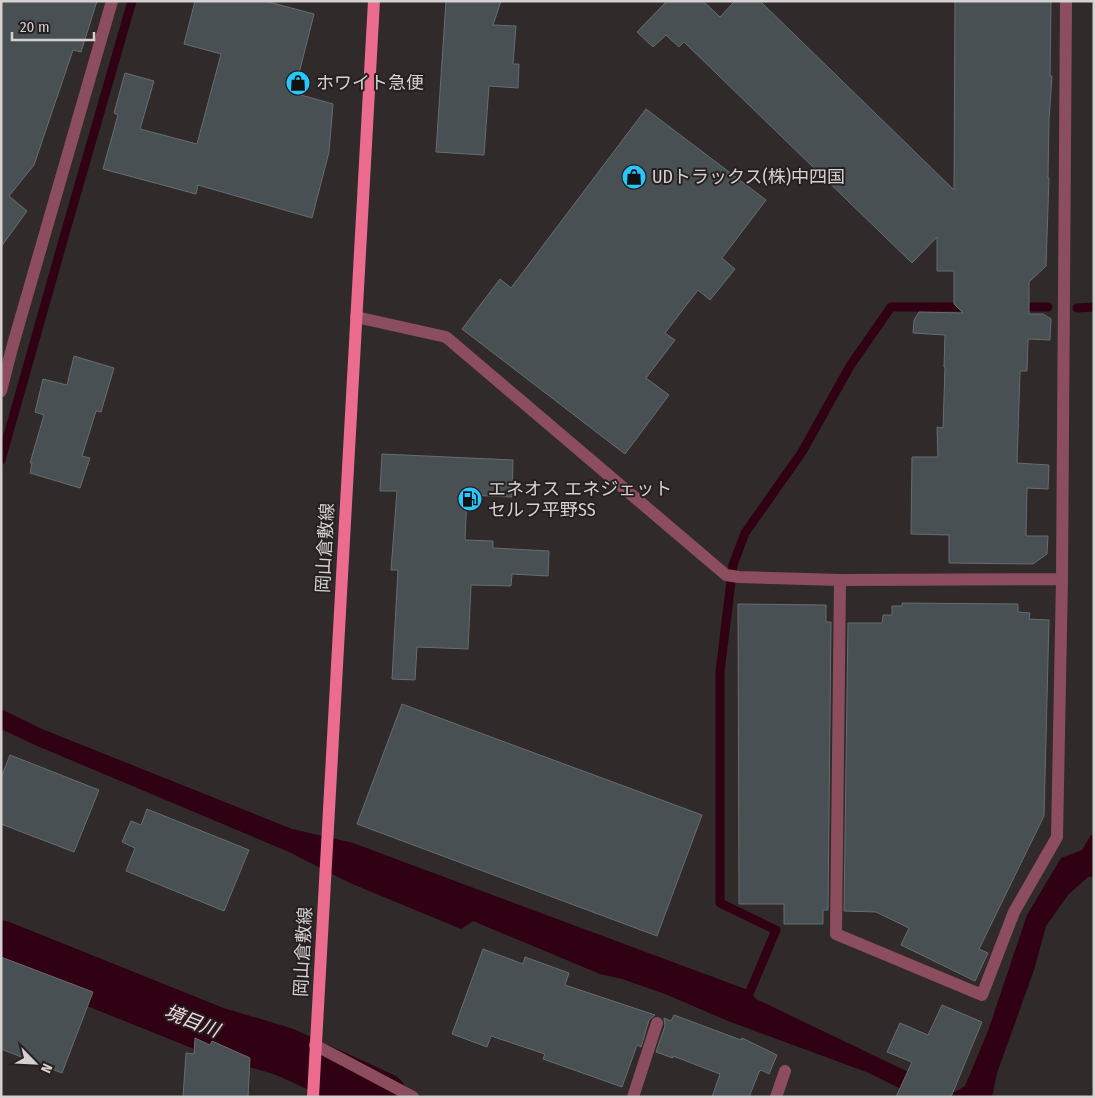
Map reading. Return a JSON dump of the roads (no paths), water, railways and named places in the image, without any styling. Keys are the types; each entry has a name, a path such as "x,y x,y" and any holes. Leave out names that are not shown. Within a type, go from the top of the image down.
{"main road":[{"name":"岡山倉敷線","path":"313,1097 374,1"}],"street":[{"path":"1,392 112,1"},
{"path":"840,580 836,934 982,995 1014,912 1057,837 1062,579 1066,1"},
{"path":"356,317 446,337 732,576 840,580 1062,579"},
{"path":"633,1097 657,1023"},
{"path":"315,1045 413,1097"},
{"path":"776,1097 786,1071"}],"waterway":[{"path":"1,460 132,1"},
{"path":"746,1001 776,930 720,903 720,672 733,565 745,533 802,452 850,366 891,307 968,307"},
{"path":"1018,307 1048,307"},
{"path":"1077,308 1094,307"},
{"name":"境目川","path":"1,945 215,1031 285,1052 383,1097"}],"place":[{"name":"ホワイト急便","path":"298,83"},
{"name":"UDトラックス(株)中四国","path":"634,177"},
{"name":"エネオス エネジェット セルフ平野SS","path":"470,499"}]}
